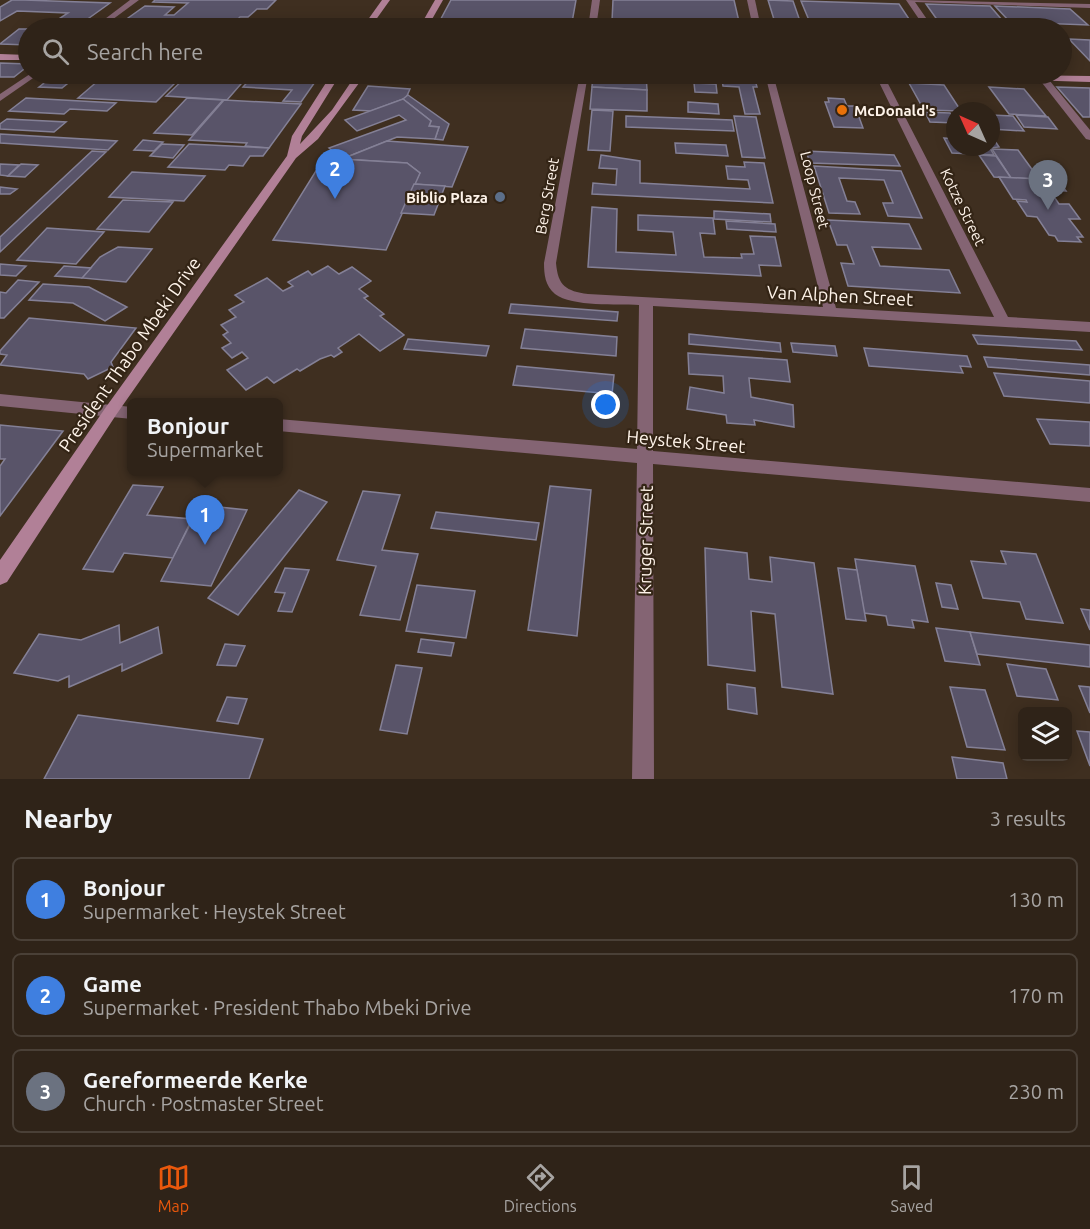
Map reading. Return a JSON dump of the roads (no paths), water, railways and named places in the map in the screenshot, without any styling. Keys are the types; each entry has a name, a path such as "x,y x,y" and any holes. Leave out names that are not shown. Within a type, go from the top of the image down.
{"street":[{"path":"111,18 135,0"},
{"path":"374,18 387,0"},
{"path":"429,18 439,0"},
{"path":"593,18 596,0"},
{"path":"751,0 755,18"},
{"path":"911,0 1074,3 1090,6"},
{"path":"911,0 923,18"},
{"path":"1074,3 1090,18"},
{"path":"0,57 18,58"},
{"path":"1072,78 1090,79"},
{"path":"0,98 20,84"},
{"name":"President Thabo Mbeki Drive","path":"292,156 302,128 329,84"},
{"name":"President Thabo Mbeki Drive","path":"0,576 111,411 292,156 328,120 354,84"},
{"name":"Berg Street","path":"582,84 550,272 551,283 558,291 588,298"},
{"name":"Loop Street","path":"772,84 831,313"},
{"name":"Kotze Street","path":"884,84 1003,322"},
{"path":"1048,84 1090,137"},
{"name":"Van Alphen Street","path":"588,298 1090,327"},
{"name":"Kruger Street","path":"643,779 646,302"},
{"path":"0,400 127,413"},
{"name":"Heystek Street","path":"283,425 1090,495"}],"place":[{"name":"McDonald's","path":"842,110"},
{"name":"Biblio Plaza","path":"500,197"},
{"name":"Game","path":"335,199"},
{"name":"Gereformeerde Kerke","path":"1048,210"},
{"name":"Bonjour","path":"205,545"}]}
